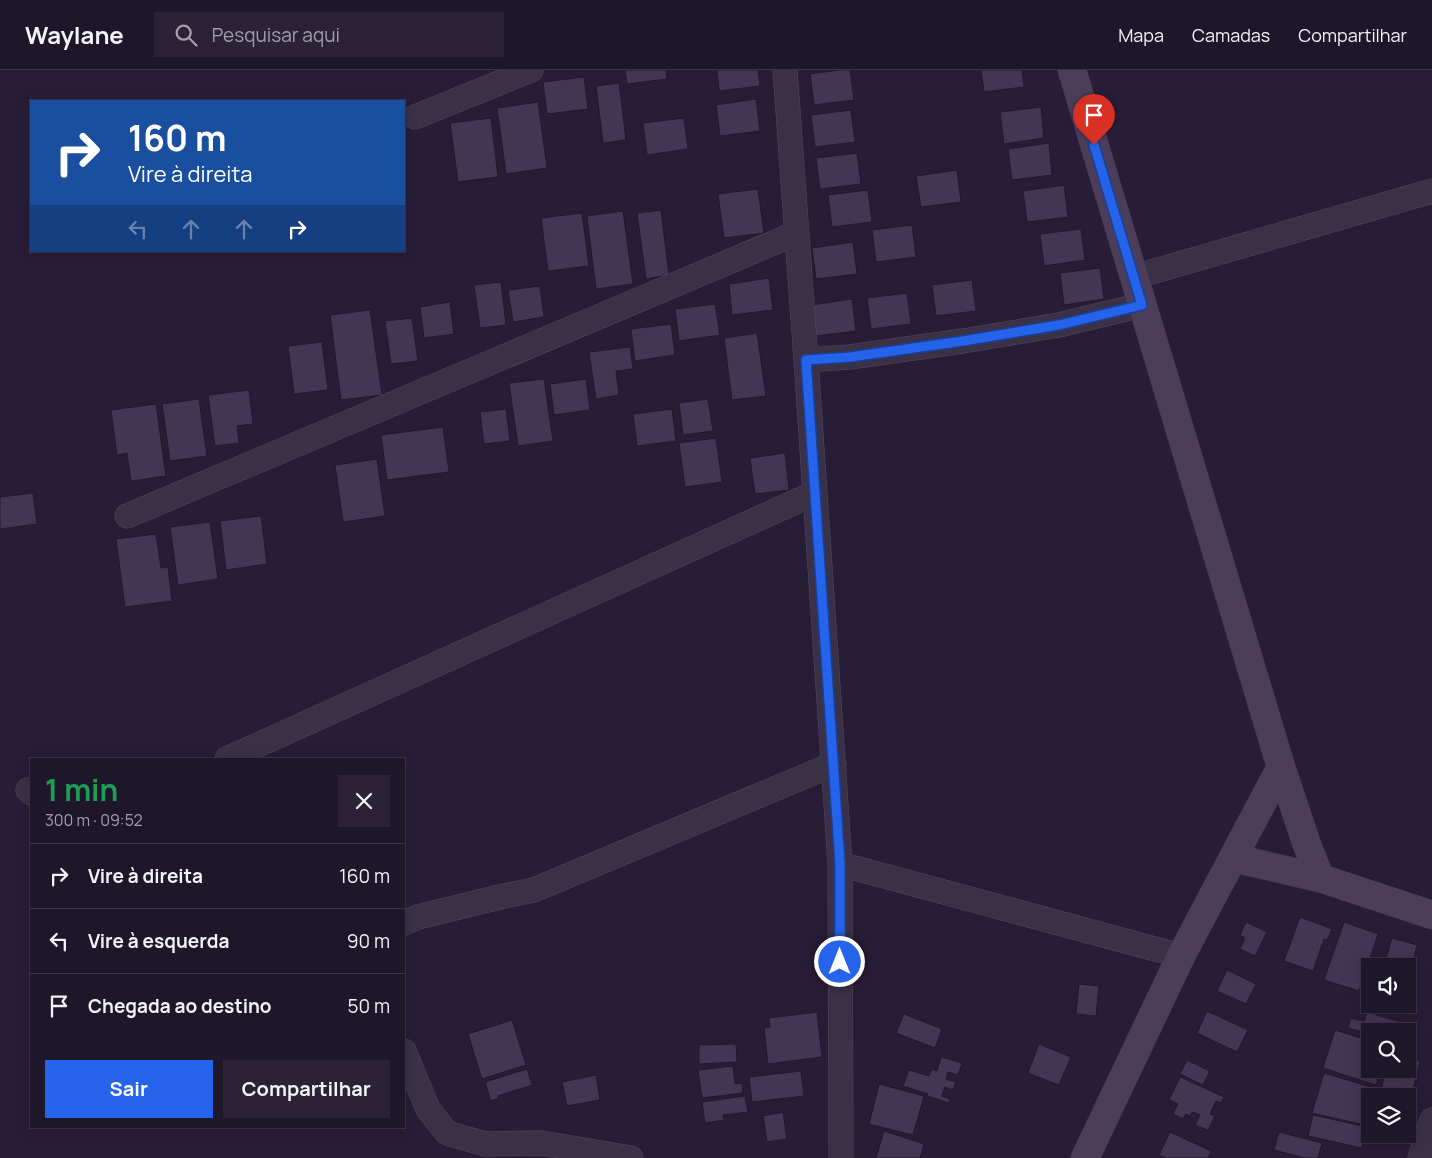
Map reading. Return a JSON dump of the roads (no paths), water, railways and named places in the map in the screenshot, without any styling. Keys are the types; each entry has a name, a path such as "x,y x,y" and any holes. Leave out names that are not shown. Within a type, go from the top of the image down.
{"main road":[{"path":"1072,70 1281,767 1320,878"},
{"path":"1085,1158 1181,956 1281,767"},
{"path":"1233,858 1320,878 1432,915"}],"street":[{"path":"415,117 531,70"},
{"path":"785,70 840,864 841,1158"},
{"path":"1134,277 1432,191"},
{"path":"127,516 797,233"},
{"path":"806,360 850,357 963,341 1059,325 1142,305"},
{"path":"229,758 815,493"},
{"path":"405,923 418,917 534,890 834,764"},
{"path":"840,864 1181,956"},
{"path":"405,1053 428,1109 447,1133 485,1144 542,1143 631,1158"},
{"path":"1420,1158 1432,1120"}]}
